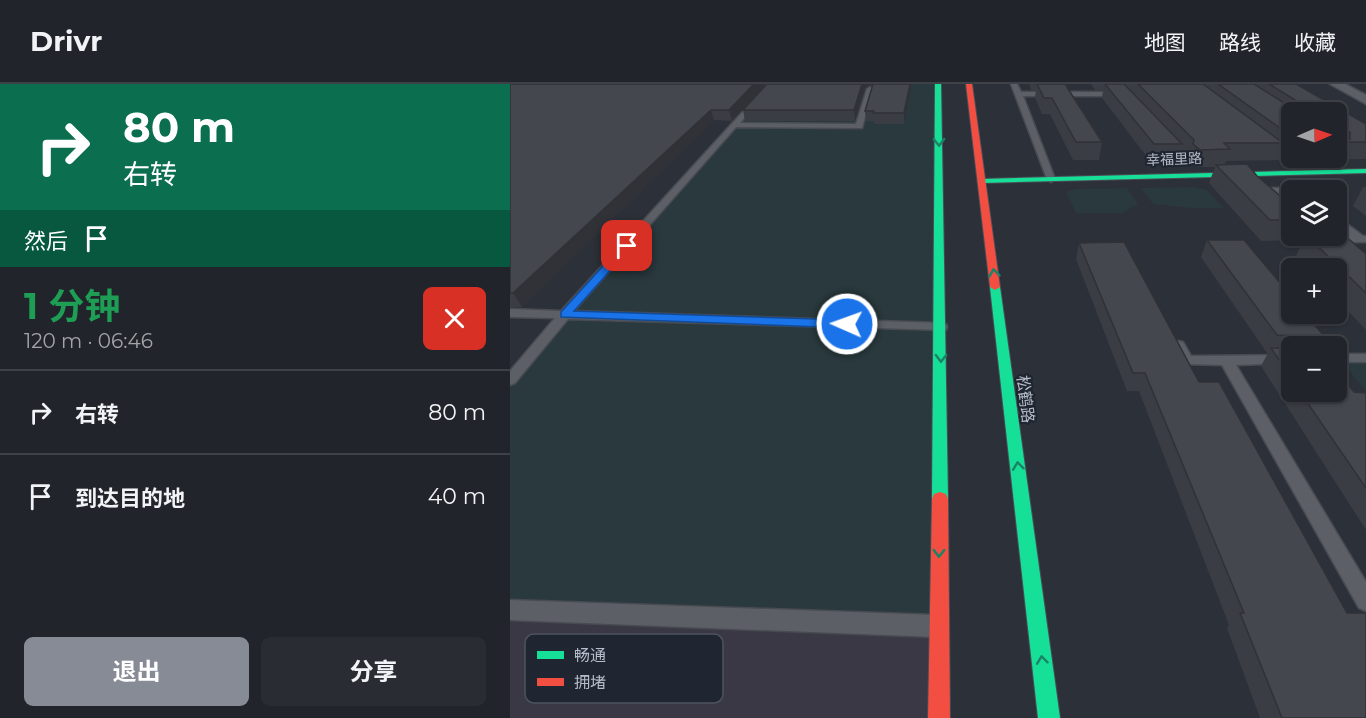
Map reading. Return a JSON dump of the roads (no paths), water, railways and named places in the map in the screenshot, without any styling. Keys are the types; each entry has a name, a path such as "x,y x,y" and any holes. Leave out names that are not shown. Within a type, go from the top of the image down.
{"main road":[{"path":"938,84 941,327 939,718"},
{"name":"松鹤路","path":"969,84 1049,718"},
{"name":"幸福里路","path":"982,181 1366,171"}],"street":[{"path":"1336,84 1362,96"}],"lane":[{"path":"510,380 565,314 771,84"},
{"path":"1014,84 1052,179"},
{"path":"1115,84 1132,102"},
{"path":"734,126 859,126 870,89"},
{"path":"1018,94 1124,94"},
{"path":"1161,135 1183,159"},
{"path":"1269,205 1254,191 1281,191"},
{"path":"1347,227 1363,239"},
{"path":"1347,239 1363,239"},
{"path":"510,313 941,327"},
{"path":"1170,330 1187,361 1281,359"},
{"path":"1347,358 1366,358"},
{"path":"1226,360 1366,601"},
{"path":"510,610 938,626"}]}
